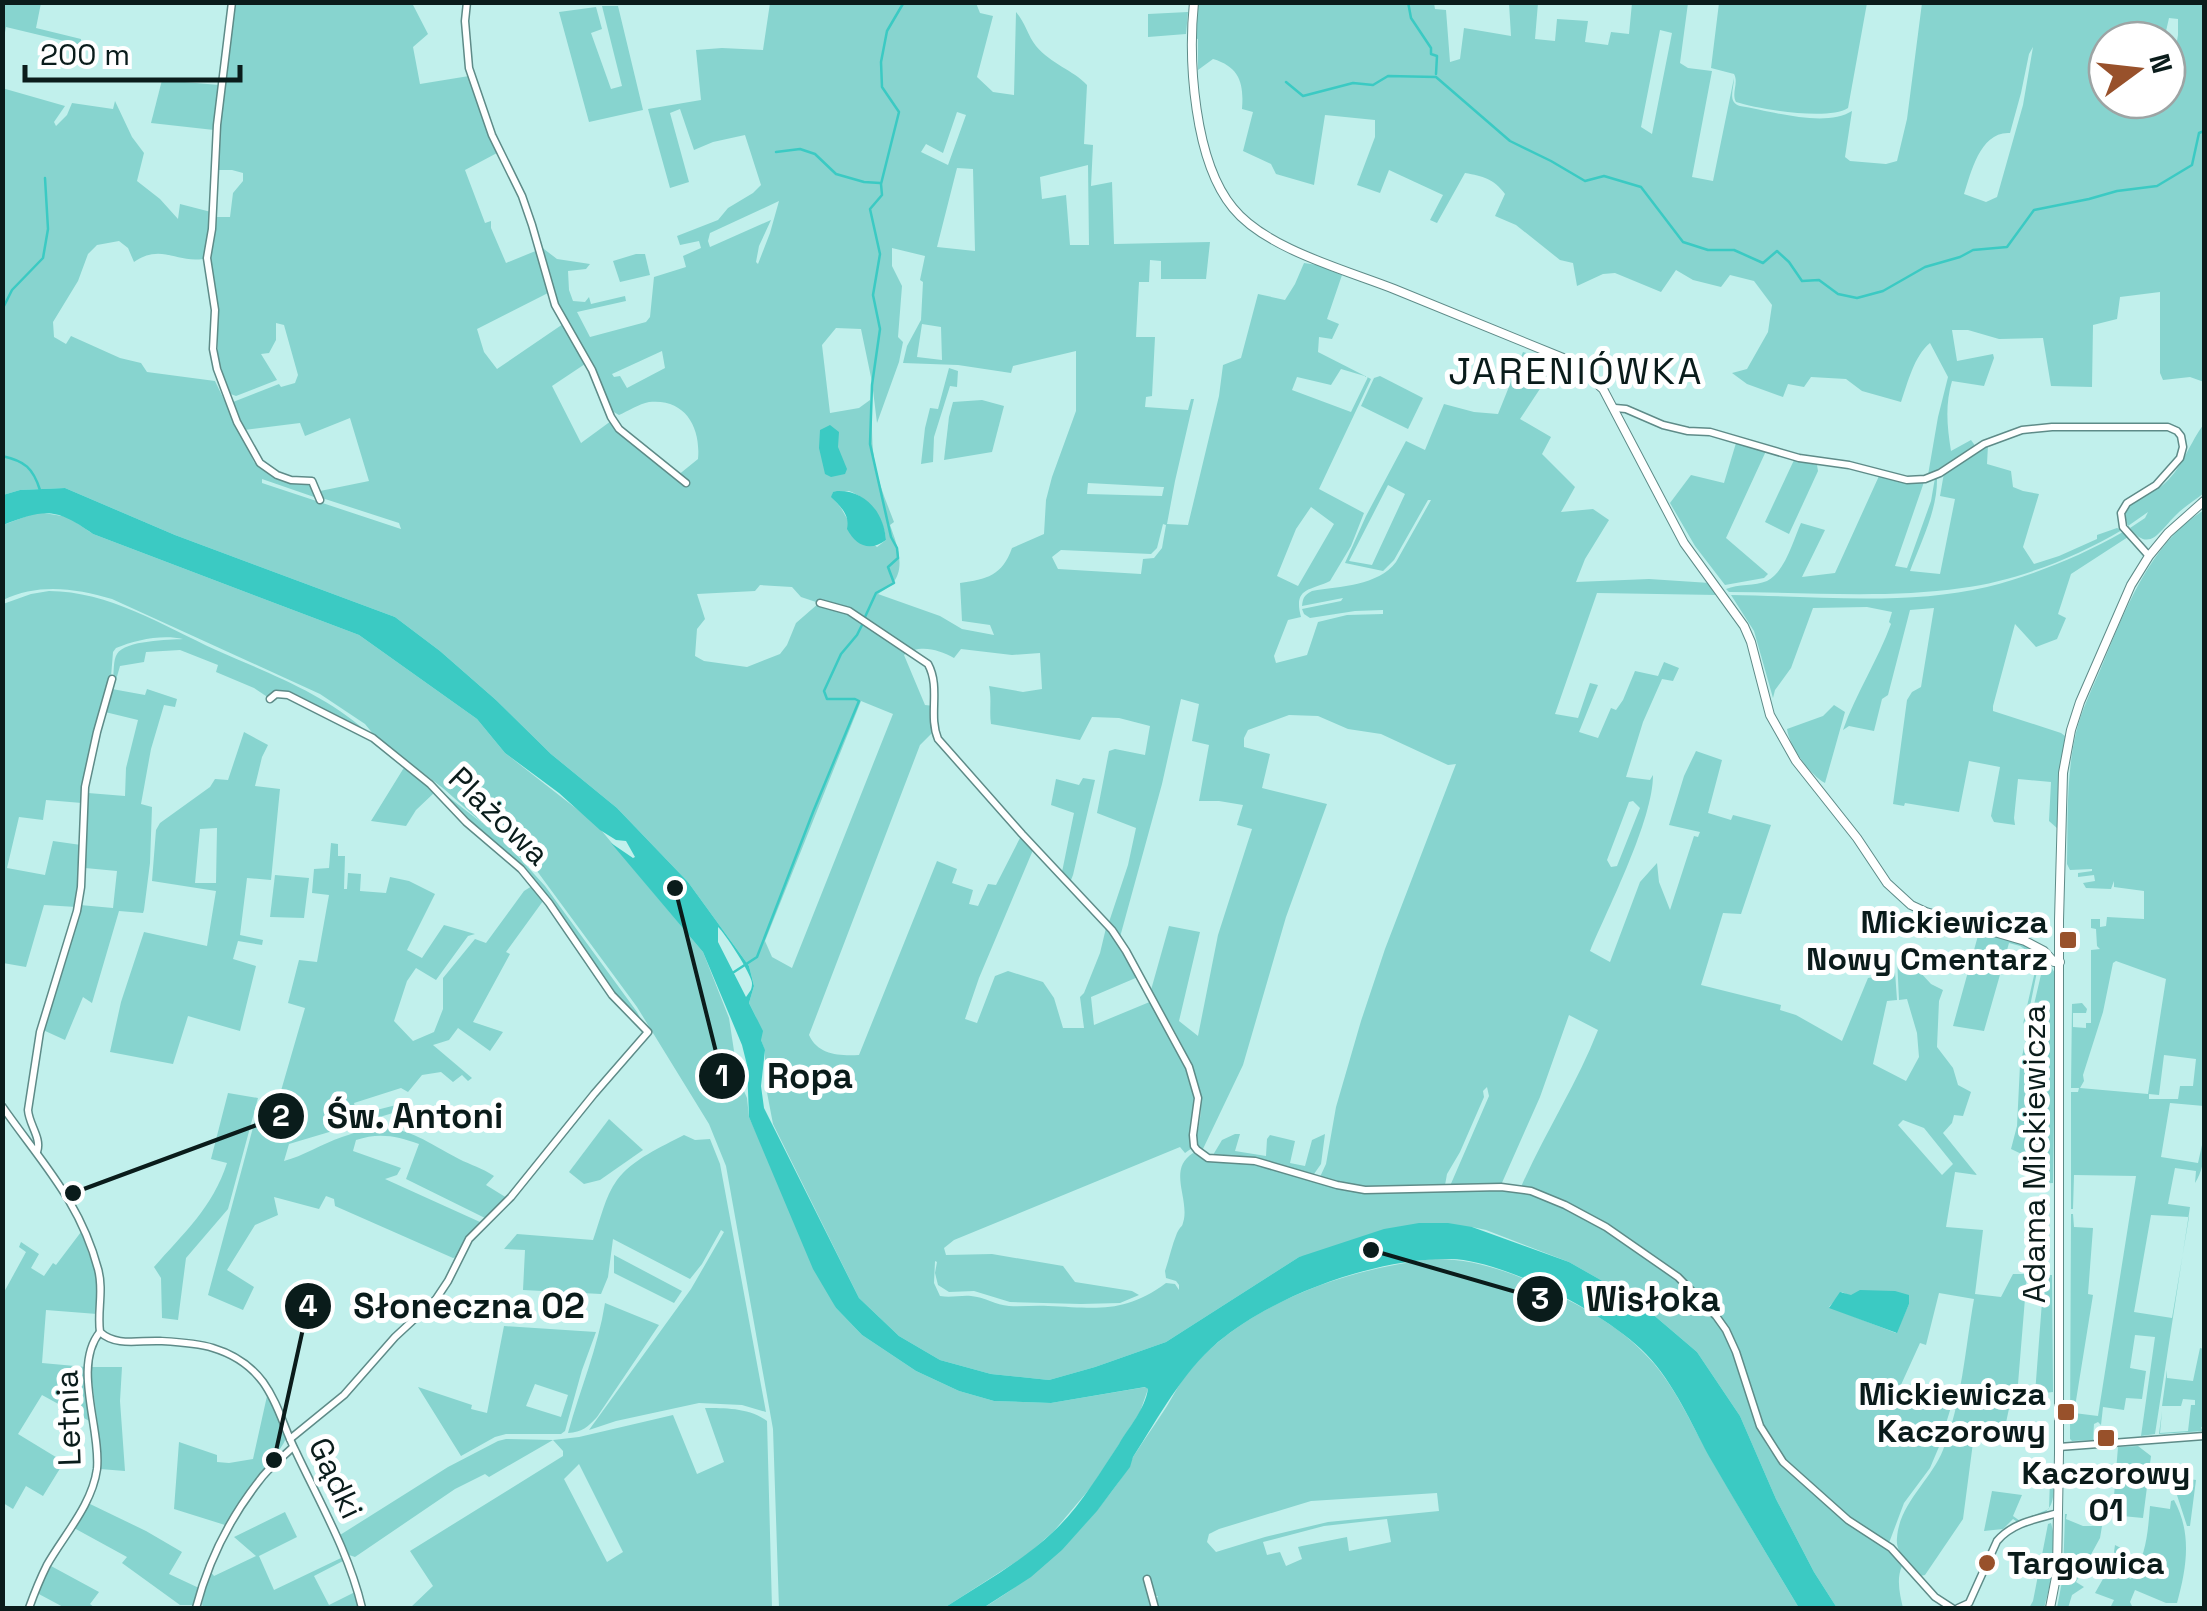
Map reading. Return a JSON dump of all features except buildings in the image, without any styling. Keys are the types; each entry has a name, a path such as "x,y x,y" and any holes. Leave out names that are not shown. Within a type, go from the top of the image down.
{"street":[{"path":"232,2 217,126 208,258 214,310 213,349 238,422 260,463 276,475 312,481 320,500"},
{"path":"467,2 469,68 492,134 522,196 554,306 592,370 619,429 686,483"},
{"path":"1194,2 1190,36 1196,103 1212,172 1236,212 1298,253 1563,358 1594,379 1615,408 1684,543 1744,626 1770,715 1782,737 1887,883 1911,905 1926,912 2025,940 2054,962 2060,962"},
{"path":"1615,408 1663,425 1710,432 1799,458 1849,465 1907,480 1940,473 1984,444 2022,430 2052,426 2168,427 2180,436 2180,458 2156,486 2127,502 2122,514 2124,526 2149,556"},
{"name":"Adama Mickiewicza","path":"2050,1608 2057,1572 2058,1512 2063,774 2080,702 2131,584 2149,556 2204,501"},
{"path":"820,603 860,618 928,664 934,677 934,729 938,739 1112,930 1190,1067 1198,1098 1193,1142 1197,1150 1208,1158 1254,1161 1358,1189 1502,1187 1531,1191 1606,1228 1678,1277 1716,1316 1736,1352 1760,1426 1783,1462 1848,1520 1890,1548 1934,1597 1955,1608 1969,1604 2000,1536 2012,1527 2058,1512"},
{"path":"37,1152 38,1143 28,1118 34,1062 77,911 85,787 112,679"},
{"name":"Plażowa","path":"270,699 276,694 288,695 373,738 430,784 520,869 549,903 612,996 648,1032 512,1196 469,1239 436,1299 395,1337 344,1395 291,1443"},
{"path":"2,1106 73,1204 101,1282 100,1332"},
{"name":"Gądki","path":"100,1332 113,1340 201,1345 239,1359 263,1382 349,1562 362,1608"},
{"name":"Letnia","path":"29,1608 46,1566 86,1503 94,1481 97,1445 88,1372 94,1339 100,1332"},
{"path":"2059,1447 2204,1436"},
{"path":"196,1608 228,1528 260,1478 291,1443"},
{"path":"1147,1579 1154,1608"}],"shaded area":[{"path":"3,2 41,3 36,28 81,39 81,45 6,27 3,43"},
{"path":"233,3 412,3 428,34 413,47 420,84 469,76 497,153 465,170 485,223 491,221 506,263 538,250 548,293 477,329 484,352 497,369 563,324 585,364 552,386 581,443 611,421 677,476 698,459 697,436 688,417 662,402 645,403 619,415 612,411 591,360 556,303 540,246 557,259 590,264 586,269 568,271 573,301 585,302 589,297 591,304 625,296 626,301 577,312 590,337 646,322 650,317 654,277 686,267 683,256 701,248 699,241 680,245 677,236 718,220 761,185 745,135 694,150 680,109 670,113 689,182 670,188 648,109 701,100 696,50 763,50 770,3 976,3 980,13 993,16 977,77 993,92 1014,95 1016,12 1042,52 1087,85 1084,144 1093,145 1091,186 1112,182 1114,244 1210,242 1206,279 1161,279 1161,261 1150,260 1149,282 1139,282 1136,337 1155,337 1152,396 1146,397 1145,407 1188,410 1194,399 1167,524 1188,525 1223,365 1241,358 1258,294 1285,300 1304,263 1342,275 1327,319 1339,324 1332,339 1319,337 1318,352 1366,376 1341,369 1331,385 1297,377 1292,390 1351,412 1368,377 1371,379 1319,489 1364,513 1351,546 1330,581 1301,595 1301,617 1288,620 1274,656 1276,663 1307,655 1318,622 1347,615 1383,614 1383,610 1355,611 1310,618 1302,609 1343,598 1302,606 1304,597 1312,591 1369,580 1388,570 1396,562 1431,500 1383,571 1345,563 1406,441 1425,450 1444,404 1498,414 1523,352 1557,363 1520,419 1551,437 1542,454 1575,487 1561,512 1593,509 1609,520 1576,582 1649,579 1710,583 1718,595 1597,593 1555,714 1578,718 1590,683 1598,685 1579,732 1598,738 1611,708 1616,710 1623,700 1635,671 1658,676 1664,662 1679,668 1673,681 1662,679 1643,722 1626,777 1650,780 1653,775 1651,794 1629,863 1590,951 1610,962 1640,882 1657,863 1659,882 1670,910 1694,836 1698,837 1700,832 1669,825 1696,751 1722,760 1708,813 1771,825 1741,914 1723,913 1701,985 1781,1005 1780,1010 1842,1041 1868,978 1879,976 1880,962 1894,957 1897,1000 1887,1001 1873,1064 1906,1081 1919,1057 1907,999 1899,1000 1897,957 1900,965 1919,971 1943,990 1937,1047 1953,1068 1958,1085 1971,1092 1963,1116 1954,1115 1943,1133 1977,1175 1955,1172 1946,1227 1983,1230 1975,1294 2001,1297 2013,1274 2027,1274 2017,1396 2035,1394 2035,1398 2011,1399 2003,1437 1974,1435 1963,1519 1925,1575 1920,1576 1901,1554 1897,1544 1899,1526 1909,1503 1938,1461 1949,1432 1974,1299 1939,1293 1926,1345 1920,1343 1900,1387 1952,1404 1943,1433 1906,1424 1904,1434 1941,1442 1930,1468 1904,1503 1889,1543 1861,1528 1778,1454 1761,1423 1731,1333 1683,1279 1602,1222 1521,1187 1598,1030 1569,1015 1540,1097 1501,1185 1450,1186 1489,1096 1487,1087 1445,1185 1352,1186 1320,1177 1361,1021 1456,764 1448,765 1381,734 1348,729 1318,716 1289,715 1248,730 1244,747 1270,754 1262,788 1327,804 1286,917 1243,1065 1202,1151 1196,1141 1201,1106 1199,1087 1151,990 1169,926 1200,932 1179,1021 1198,1036 1218,935 1252,829 1237,825 1243,805 1199,801 1209,745 1192,741 1199,704 1181,699 1120,937 1109,922 1136,828 1097,813 1109,751 1145,755 1150,726 1119,718 1092,717 1080,740 991,724 989,686 1023,692 1042,689 1040,653 1012,655 961,649 954,658 929,649 910,652 904,655 925,705 934,706 932,733 920,745 809,1035 824,1050 859,1055 937,861 957,869 952,883 973,890 969,904 978,906 988,884 996,885 1021,836 1033,850 965,1019 977,1023 995,976 1008,971 1043,982 1054,998 1063,1028 1084,1028 1080,997 1100,953 1106,928 1138,977 1091,997 1094,1025 1152,1001 1193,1084 1192,1148 1185,1153 1180,1147 954,1240 944,1248 946,1255 992,1254 1063,1266 1075,1282 1139,1295 1120,1303 1081,1304 1010,1302 974,1291 949,1292 938,1285 935,1261 934,1283 940,1296 976,1297 1009,1306 1096,1308 1137,1300 1166,1283 1175,1284 1179,1290 1176,1281 1166,1278 1165,1271 1184,1219 1180,1175 1193,1153 1369,1193 1477,1188 1536,1194 1631,1246 1678,1281 1716,1319 1728,1338 1767,1445 1809,1490 1898,1558 1902,1566 1899,1582 1903,1608 1837,1608 1776,1499 1740,1416 1697,1352 1636,1300 1569,1262 1486,1230 1472,1227 1299,1257 1166,1342 1049,1380 991,1374 940,1360 899,1336 859,1298 773,1124 765,1082 765,1051 749,1003 754,986 749,966 688,882 617,808 551,754 440,651 395,617 175,535 65,488 20,490 3,495 2,88 65,106 54,122 56,126 72,103 113,109 115,101 144,153 137,181 178,219 180,204 211,212 203,259 153,254 134,262 128,248 119,241 97,245 88,254 78,281 53,322 54,337 66,344 71,336 141,363 147,372 215,381 254,462 281,479 312,484 317,498 262,479 262,483 401,529 399,523 322,498 320,491 369,481 350,418 305,436 300,423 244,430 233,402 279,384 281,387 295,383 298,375 284,325 276,323 276,340 269,353 261,354 277,380 236,396 228,393 218,359 217,298 209,257 215,217 230,217 233,193 243,181 243,173 217,170","holes":["957,112 966,115 948,165 921,152 926,144 943,153","1088,165 1089,245 1070,245 1066,195 1042,199 1040,177","957,168 973,169 975,251 937,247","779,201 758,264 759,246 771,220 710,247 710,233","892,248 925,256 920,280 921,320 903,363 958,365 1011,373 1013,366 1076,351 1076,411 1046,500 1044,534 1012,548 1003,565 992,574 960,583 962,621 990,625 994,635 962,629 940,616 878,594 896,578 900,563 890,525 894,522 875,466 870,400 859,408 830,413 822,345 836,328 861,329 877,423 899,362 903,342 898,337 902,286 892,266","922,324 941,327 942,360 917,357","662,351 665,368 627,388 620,376 612,374","1088,483 1164,487 1162,496 1087,494","1388,485 1405,494 1372,565 1349,561","849,491 863,499 879,517 886,540 877,547 849,522 832,497 833,492","1311,507 1334,524 1298,586 1277,576 1296,529","1163,524 1166,525 1162,548 1154,558 1143,559 1141,574 1058,569 1052,557 1061,550 1151,554 1157,548","760,585 792,587 801,597 819,603 796,623 780,654 747,667 704,661 695,656 697,629 705,619 697,594 755,591","861,701 893,714 792,968 772,957 765,941","1633,801 1640,808 1617,866 1611,867 1607,860 1629,802","1903,1120 1924,1128 1953,1164 1942,1175 1898,1125","1842,1292 1909,1295 1896,1333 1829,1307"]},
{"path":"1198,3 1434,3 1435,9 1446,10 1450,62 1460,59 1464,28 1511,36 1509,3 1538,3 1535,39 1555,41 1557,19 1588,21 1585,42 1608,45 1611,32 1629,34 1632,3 1688,3 1680,63 1712,71 1692,177 1713,181 1734,78 1732,98 1740,106 1813,118 1852,111 1845,157 1850,161 1886,164 1897,161 1907,119 1922,3 2204,3 2204,382 2190,377 2163,380 2160,292 2120,297 2117,319 2093,325 2092,387 2051,386 2043,338 1999,339 1968,330 1952,330 1957,361 1993,354 1994,358 1984,386 1952,381 1950,390 1947,416 1951,451 1971,440 1976,447 1928,475 1948,377 1930,343 1916,362 1901,402 1862,391 1846,379 1811,377 1804,387 1788,384 1783,397 1747,384 1732,373 1747,369 1768,332 1772,305 1754,281 1730,275 1721,287 1693,280 1676,270 1661,292 1615,273 1577,286 1573,263 1560,260 1516,225 1495,216 1505,194 1488,179 1465,173 1437,223 1430,220 1443,195 1389,170 1380,193 1357,185 1375,137 1375,120 1325,115 1314,185 1276,174 1271,164 1243,151 1253,112 1242,109 1238,78 1229,67 1213,59 1198,70 1198,39 1194,38","holes":["1660,30 1672,33 1652,134 1641,127","2033,47 2023,105 1997,197 1986,202 1964,194 1984,146 2000,134 2010,133"]},
{"path":"1719,3 1867,3 1848,108 1810,114 1736,102 1734,74 1711,68"},
{"path":"602,6 618,6 643,110 589,122 559,12 596,7 602,29 591,33 611,89 622,86"},
{"path":"1188,12 1186,34 1148,37 1148,14"},
{"path":"162,80 219,85 214,130 151,123"},
{"path":"645,254 650,275 620,282 613,261"},
{"path":"949,368 958,371 957,387 950,386 934,437 933,462 921,464 930,408 938,409"},
{"path":"1380,376 1423,398 1408,429 1361,406 1374,378"},
{"path":"982,400 1004,406 992,452 944,460 953,402"},
{"path":"2204,424 2204,493 2154,537 2137,536 2130,528 2148,512 2128,526 2126,514 2130,505 2171,477"},
{"path":"830,425 839,432 838,447 847,469 845,474 831,477 825,474 819,448 820,430"},
{"path":"1736,443 1766,451 1726,538 1768,574 1725,585 1695,546 1670,503 1691,475 1724,483"},
{"path":"1988,445 1987,464 2011,471 2013,487 2039,494 2023,547 2034,564 2097,539 2097,535 2122,530 2045,567 1962,588 1875,594 1726,589 1762,583 1773,577 1788,555 1801,523 1825,530 1802,577 1835,573 1879,476 1908,483 1924,482 1895,566 1907,568 1937,477 1932,513 1910,571 1940,574 1955,499 1940,496 1944,473"},
{"path":"1794,460 1817,465 1818,471 1789,534 1765,522"},
{"path":"65,488 175,535 395,617 440,651 551,754 617,808 688,882 749,966 754,986 749,1003 763,1031 764,1108 859,1298 899,1336 940,1360 991,1374 1049,1380 1166,1342 1299,1257 1384,1229 1419,1223 1472,1227 1569,1262 1636,1300 1697,1352 1740,1416 1776,1499 1837,1608 1799,1608 1674,1390 1646,1354 1607,1323 1554,1292 1499,1269 1451,1259 1392,1265 1328,1282 1241,1325 1193,1368 1162,1411 1130,1467 1062,1550 1031,1577 983,1608 944,1608 1014,1563 1063,1522 1136,1418 1148,1389 1051,1403 994,1401 959,1391 916,1371 862,1335 836,1308 813,1269 749,1117 747,1065 742,1045 703,952 611,843 633,858 626,841 600,830 505,753 477,719 359,635 93,534 59,515 40,514 3,525 3,495 20,490","holes":["718,927 751,979 752,987 746,997 718,942"]},
{"path":"837,491 857,494 872,505 882,521 886,540 869,546 855,540 847,529 844,512 831,497"},
{"path":"2204,510 2204,1106 2170,1103 2161,1157 2198,1163 2204,1136 2203,1161 2195,1183 2196,1171 2175,1168 2168,1204 2190,1207 2188,1217 2151,1215 2134,1312 2172,1318 2183,1255 2155,1434 2141,1436 2155,1337 2135,1335 2130,1368 2146,1371 2142,1399 2126,1398 2124,1410 2103,1407 2101,1425 2094,1424 2093,1440 2072,1441 2071,1214 2074,1227 2093,1228 2088,1294 2093,1295 2074,1413 2098,1416 2136,1176 2074,1175 2071,1209 2071,1092 2078,1092 2079,1088 2071,1088 2072,1004 2082,1003 2087,1009 2086,1013 2073,1013 2073,1027 2086,1028 2086,1023 2091,1023 2091,950 2100,949 2091,919 2100,919 2100,927 2106,926 2107,917 2144,919 2144,891 2114,887 2114,881 2111,889 2086,888 2083,883 2095,881 2094,875 2078,877 2078,873 2092,869 2070,870 2067,864 2071,765 2081,717 2130,602 2154,560 2185,524","holes":["2116,961 2166,979 2148,1094 2080,1088","2164,1055 2196,1059 2193,1086 2180,1086 2178,1099 2149,1099 2149,1094 2159,1095"]},
{"path":"38,512 68,517 93,534 359,635 477,719 505,753 596,824 703,952 729,1018 749,1117 836,1308 862,1335 916,1371 959,1391 994,1401 1051,1403 1148,1389 1140,1412 1092,1486 1054,1531 1028,1554 944,1608 779,1608 773,1429 726,1166 709,1124 637,1007 537,871 515,853 545,886 645,1027 614,995 545,896 437,788 482,823 365,724 320,694 112,599 43,589 3,600 3,525"},
{"path":"2123,532 2128,537 2071,574 2058,614 2066,618 2057,639 2036,647 2015,624 1993,706 1993,711 2065,736 2058,829 2049,821 2051,782 2018,779 2015,825 1994,822 1991,816 2000,767 1969,761 1959,812 1893,804 1907,700 1921,687 1934,608 1910,610 1888,695 1882,699 1874,731 1849,726 1843,730 1886,637 1892,612 1867,607 1813,608 1791,668 1773,698 1754,631 1731,595 1860,598 1957,593 2040,571"},
{"path":"49,591 93,597 135,612 294,685 366,731 290,694 269,698 216,672 218,665 180,650 146,652 144,662 120,666 113,680 115,660 122,649 183,639 149,639 116,648 82,803 46,800 43,820 19,817 7,868 45,875 53,841 81,845 76,907 44,905 26,967 3,963 3,604"},
{"path":"112,689 145,695 147,689 177,699 175,707 164,705 141,804 152,807 144,910 119,911 92,1003 83,997 65,1040 43,1030 80,905 113,908 117,871 85,868 88,793 125,796 126,768 138,720 105,712"},
{"path":"1834,705 1845,712 1825,783 1801,759 1787,729 1823,716"},
{"path":"244,732 268,745 255,786 280,789 271,880 247,878 240,935 263,940 262,945 238,941 233,959 256,966 240,1031 188,1016 173,1064 110,1052 121,1002 144,932 207,946 216,891 152,881 156,830 215,779 228,780","holes":["217,828 216,883 195,883 200,829"]},
{"path":"405,766 435,792 406,826 371,821"},
{"path":"1083,778 1095,780 1073,875 1068,880 1062,872 1074,813 1051,805 1056,779 1079,785"},
{"path":"331,843 338,844 338,856 345,856 344,889 348,873 361,874 360,891 386,893 390,877 435,894 407,950 422,958 444,925 475,934 468,936 436,980 416,968 407,981 394,1021 413,1041 434,1032 443,1009 443,978 475,939 486,943 524,891 532,886 543,901 506,952 510,954 473,1022 503,1032 490,1051 458,1028 449,1040 433,1045 472,1078 468,1081 462,1075 453,1082 441,1072 422,1075 408,1092 401,1088 354,1103 357,1115 400,1104 393,1113 289,1144 284,1161 361,1131 404,1131 490,1173 494,1176 486,1185 507,1198 485,1218 406,1179 419,1144 388,1136 356,1140 353,1151 401,1168 397,1175 385,1179 480,1222 457,1257 335,1206 334,1199 326,1196 319,1209 274,1197 278,1215 255,1225 227,1270 254,1287 243,1310 208,1295 259,1105 276,1108 305,1008 288,1003 299,960 317,962 329,895 312,893 314,869 329,868"},
{"path":"275,875 309,878 304,918 270,917"},
{"path":"1979,932 2024,944 2040,957 2023,1024 2038,958 2009,943 1984,1031 1953,1026"},
{"path":"2049,963 2056,975 2053,1183 2035,1184 2028,1157 2011,1149 2017,1126 2020,1065 2043,966"},
{"path":"228,1093 258,1098 228,1209 186,1258 178,1320 162,1318 161,1278 154,1267 196,1219 221,1179 227,1163 211,1159"},
{"path":"609,1119 643,1150 600,1180 584,1184 569,1172"},
{"path":"1240,1134 1235,1151 1266,1156 1270,1135 1295,1141 1290,1163 1305,1166 1312,1140 1325,1134 1321,1164 1314,1174 1260,1160 1213,1155 1222,1140"},
{"path":"684,1135 695,1140 710,1139 720,1164 766,1412 742,1405 699,1403 589,1430 691,1289 724,1232 721,1230 690,1279 613,1239 608,1277 601,1294 523,1290 525,1250 504,1249 517,1234 593,1240 617,1180 639,1160"},
{"path":"81,1232 97,1277 97,1314 46,1310 42,1363 86,1367 93,1423 42,1395 18,1434 64,1462 43,1496 26,1486 13,1509 3,1503 3,1294 26,1252 19,1247 21,1242 39,1254 31,1268 44,1276"},
{"path":"614,1255 682,1291 674,1303 614,1273"},
{"path":"1446,1259 1502,1270 1583,1308 1633,1342 1672,1389 1799,1608 1157,1608 1158,1596 1154,1596 1153,1608 983,1608 1037,1570 1084,1525 1124,1475 1184,1378 1210,1349 1266,1309 1298,1294 1399,1264","holes":["1437,1493 1439,1511 1328,1522 1216,1552 1207,1542 1209,1534 1219,1529 1311,1501","1387,1519 1391,1542 1349,1551 1347,1537 1302,1546 1298,1547 1302,1559 1286,1566 1280,1552 1267,1555 1263,1542 1324,1526"]},
{"path":"2044,1275 2052,1275 2053,1392 2035,1394"},
{"path":"1860,1290 1909,1295 1897,1333 1829,1308 1840,1292 1851,1295"},
{"path":"605,1303 659,1325 597,1417 584,1428 568,1433 593,1352"},
{"path":"504,1326 596,1332 561,1434 506,1434 461,1456 418,1387 487,1413","holes":["535,1384 568,1395 561,1417 526,1406"]},
{"path":"2200,1348 2204,1349 2204,1431 2159,1434 2162,1411 2160,1433 2188,1431 2195,1400 2183,1399 2181,1406 2162,1406 2167,1370 2167,1378 2193,1381"},
{"path":"90,1367 122,1367 125,1471 100,1469"},
{"path":"267,1396 285,1440 225,1525 174,1509 179,1442 217,1455 217,1462 253,1459"},
{"path":"705,1408 745,1411 767,1421 772,1608 410,1608 433,1586 410,1551 563,1456 553,1440 673,1415 697,1474 724,1462","holes":["579,1464 623,1552 607,1562 564,1479"]},
{"path":"506,1439 553,1440 489,1477 485,1474 455,1489 355,1557 349,1555 340,1535 448,1467"},
{"path":"2138,1446 2151,1456 2143,1518 2122,1516 2123,1509 2113,1508 2118,1447"},
{"path":"2167,1476 2196,1480 2190,1526 2187,1526"},
{"path":"2050,1479 2054,1480 2054,1491 2049,1508"},
{"path":"1992,1491 2022,1495 2013,1516 2020,1521 2048,1509 2019,1523 2013,1519 2003,1529 1984,1531"},
{"path":"2174,1500 2180,1512 2186,1550 2177,1603 2166,1603 2135,1590 2130,1602 2133,1608 2110,1608 2114,1600 2095,1593 2116,1556 2115,1545 2127,1551 2119,1574 2131,1579 2143,1553 2150,1506 2170,1509"},
{"path":"88,1503 182,1552 169,1574 199,1588 194,1605 180,1605 122,1563 127,1557 74,1528"},
{"path":"285,1512 297,1537 259,1556 274,1590 341,1558 343,1561 314,1576 329,1605 355,1592 359,1608 203,1608 210,1571 214,1576 256,1556 234,1537"},
{"path":"2065,1514 2066,1519 2083,1526 2102,1526 2100,1538 2076,1582 2084,1587 2072,1595 2068,1608 2057,1608 2063,1576"},
{"path":"2051,1523 2054,1555 2047,1598 2044,1608 2029,1608 2048,1524"},
{"path":"51,1566 99,1592 90,1604 95,1608 65,1608 37,1593"}],"waterway":[{"path":"865,617 876,593 894,583 888,567 898,558 870,444 872,385 880,329 873,295 880,254 870,209 882,195 881,184 899,112 882,87 881,62 887,31 904,2"},
{"path":"1408,2 1411,18 1431,54 1437,56 1436,74"},
{"path":"1286,82 1303,96 1353,83 1373,85 1388,76 1436,77 1510,141 1585,181 1604,176 1641,187 1683,242 1708,250 1734,250 1763,263 1777,251 1802,281 1819,280 1838,294 1857,298 1883,291 1925,267 1973,250 2007,247 2034,210 2157,186 2192,165 2199,133 2204,131"},
{"path":"776,152 800,149 815,154 836,174 880,183"},
{"path":"2,310 12,290 43,258 48,229 45,178"},
{"path":"2,456 27,467 40,490"},
{"path":"734,972 757,957 859,701 827,699 824,691 841,654 862,625"}],"place":[{"name":"Ropa","path":"675,888"},
{"name":"Mickiewicza Nowy Cmentarz","path":"2068,940"},
{"name":"Św. Antoni","path":"73,1193"},
{"name":"Wisłoka","path":"1371,1250"},
{"name":"Mickiewicza Kaczorowy","path":"2066,1412"},
{"name":"Kaczorowy 01","path":"2106,1438"},
{"name":"Słoneczna 02","path":"274,1460"},
{"name":"Targowica","path":"1987,1563"}],"district":[{"name":"JARENIÓWKA","path":"1576,371"}]}
